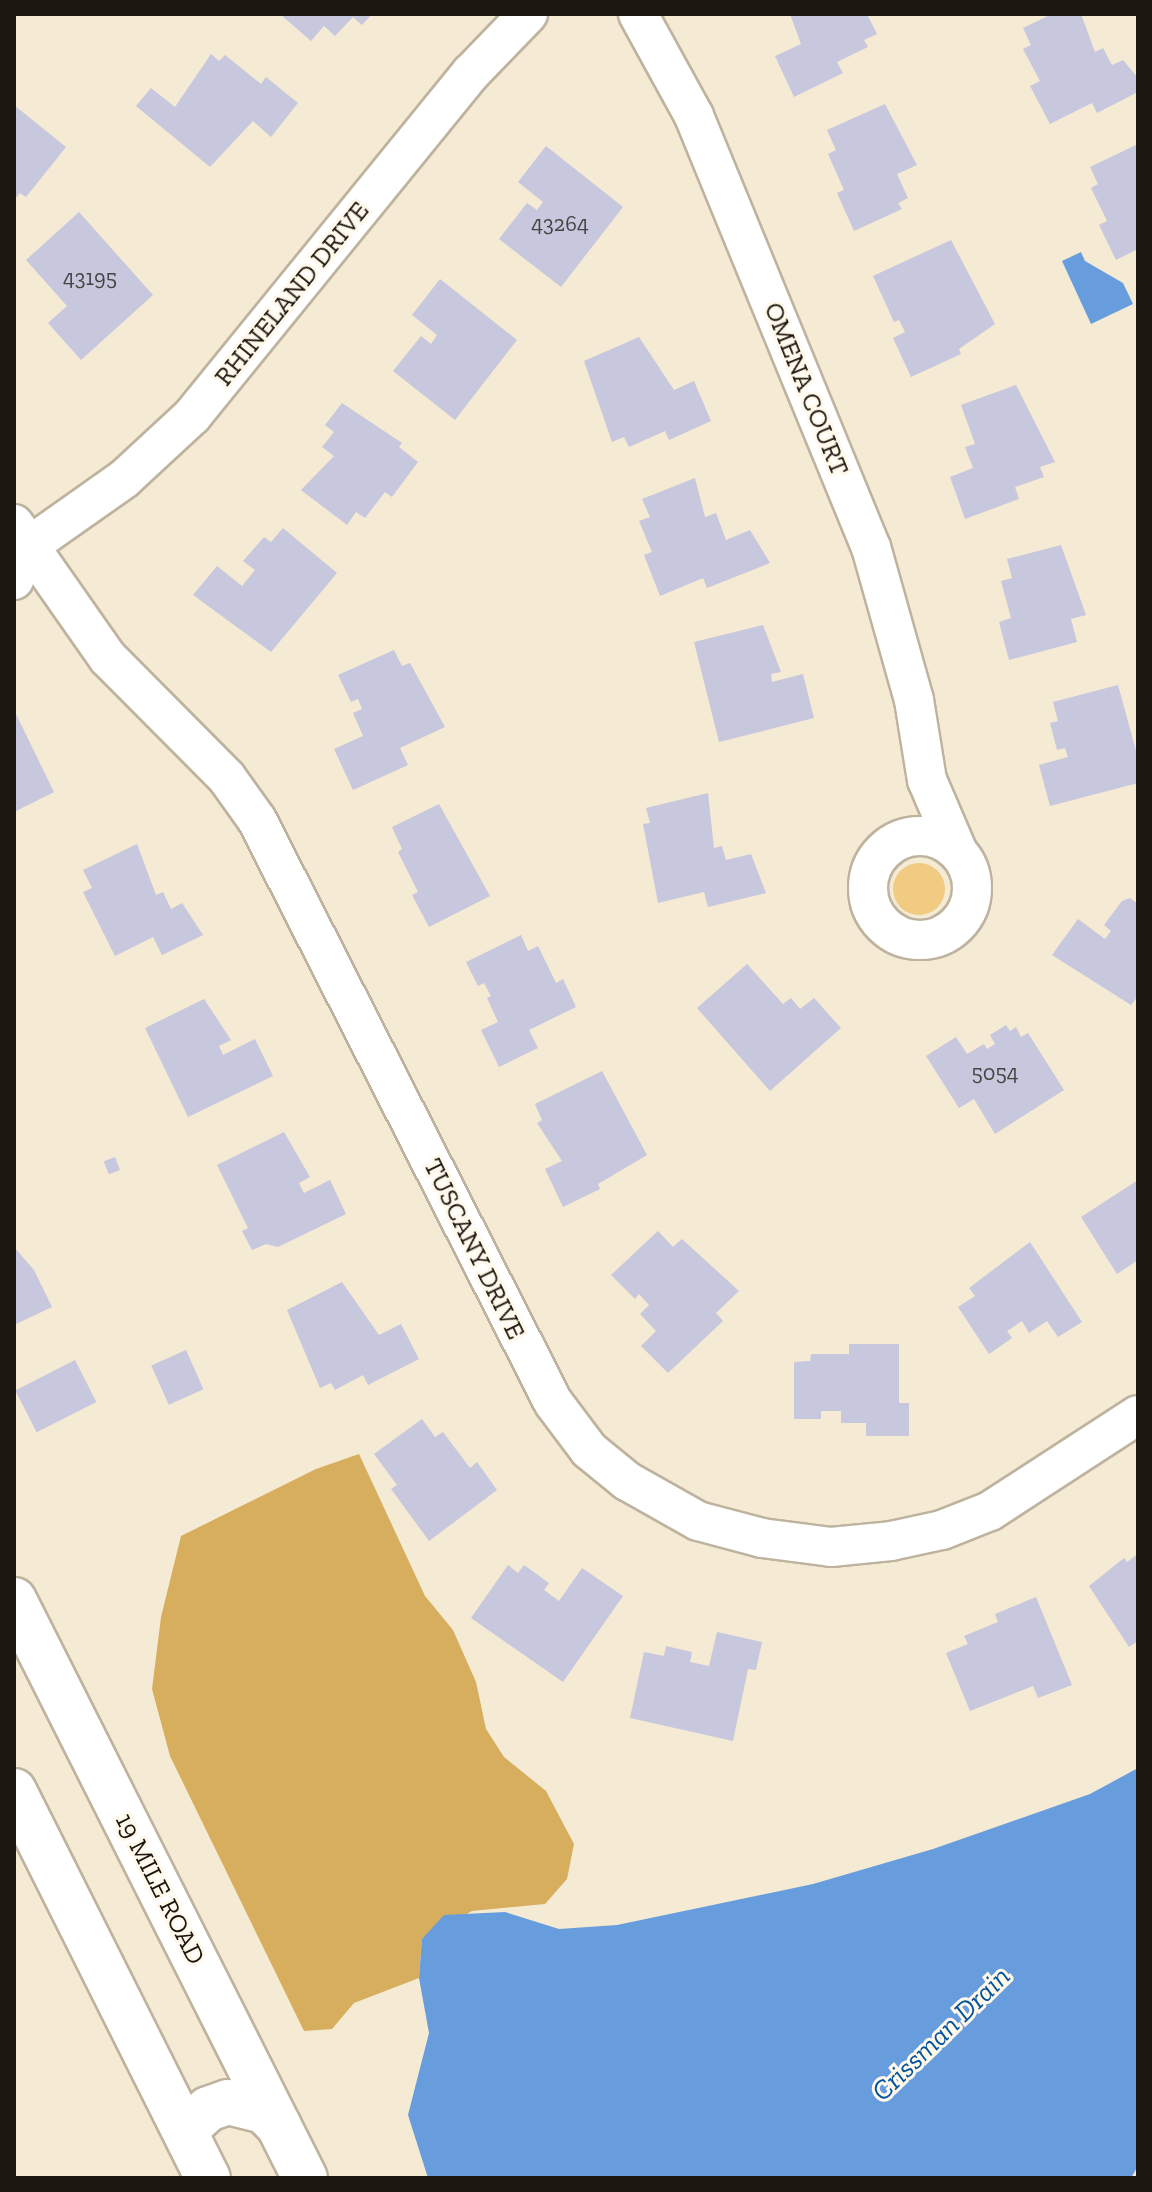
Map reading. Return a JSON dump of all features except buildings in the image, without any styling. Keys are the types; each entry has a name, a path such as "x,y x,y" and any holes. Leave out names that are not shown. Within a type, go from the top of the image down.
{"main road":[{"name":"19 MILE ROAD","path":"14,1600 305,2178"},
{"path":"14,1791 208,2178"},
{"path":"185,2130 208,2109 228,2102 264,2111 279,2126"}],"street":[{"name":"RHINELAND DRIVE","path":"18,549 124,479 176,434 471,73 528,14"},
{"name":"OMENA COURT","path":"638,14 694,116 871,547 914,700 927,780 971,881 965,914 939,937 905,938 889,931 869,903 871,869 913,815 927,780"},
{"name":"TUSCANY DRIVE","path":"18,549 108,658 227,778 257,820 553,1402 589,1450 627,1481 698,1521 762,1538 831,1547 891,1541 942,1530 990,1511 1138,1415"},
{"path":"893,842 926,836 957,850"}],"shaded area":[{"path":"919,863 937,871 945,889 937,907 919,915 901,907 893,889 901,871"},
{"path":"359,1454 425,1596 453,1630 476,1682 486,1729 504,1757 546,1791 574,1844 567,1879 545,1904 472,1911 422,1939 419,1978 354,2003 332,2029 304,2031 170,1756 152,1689 161,1617 181,1536 316,1469"}],"water":[{"path":"1081,252 1085,261 1123,283 1133,304 1091,324 1062,261"},
{"name":"Crissman Drain","path":"1138,1768 1138,2166 1131,2178 428,2178 408,2115 429,2033 419,1978 422,1939 444,1915 505,1912 559,1929 617,1925 813,1884 933,1849 1090,1794"}]}
